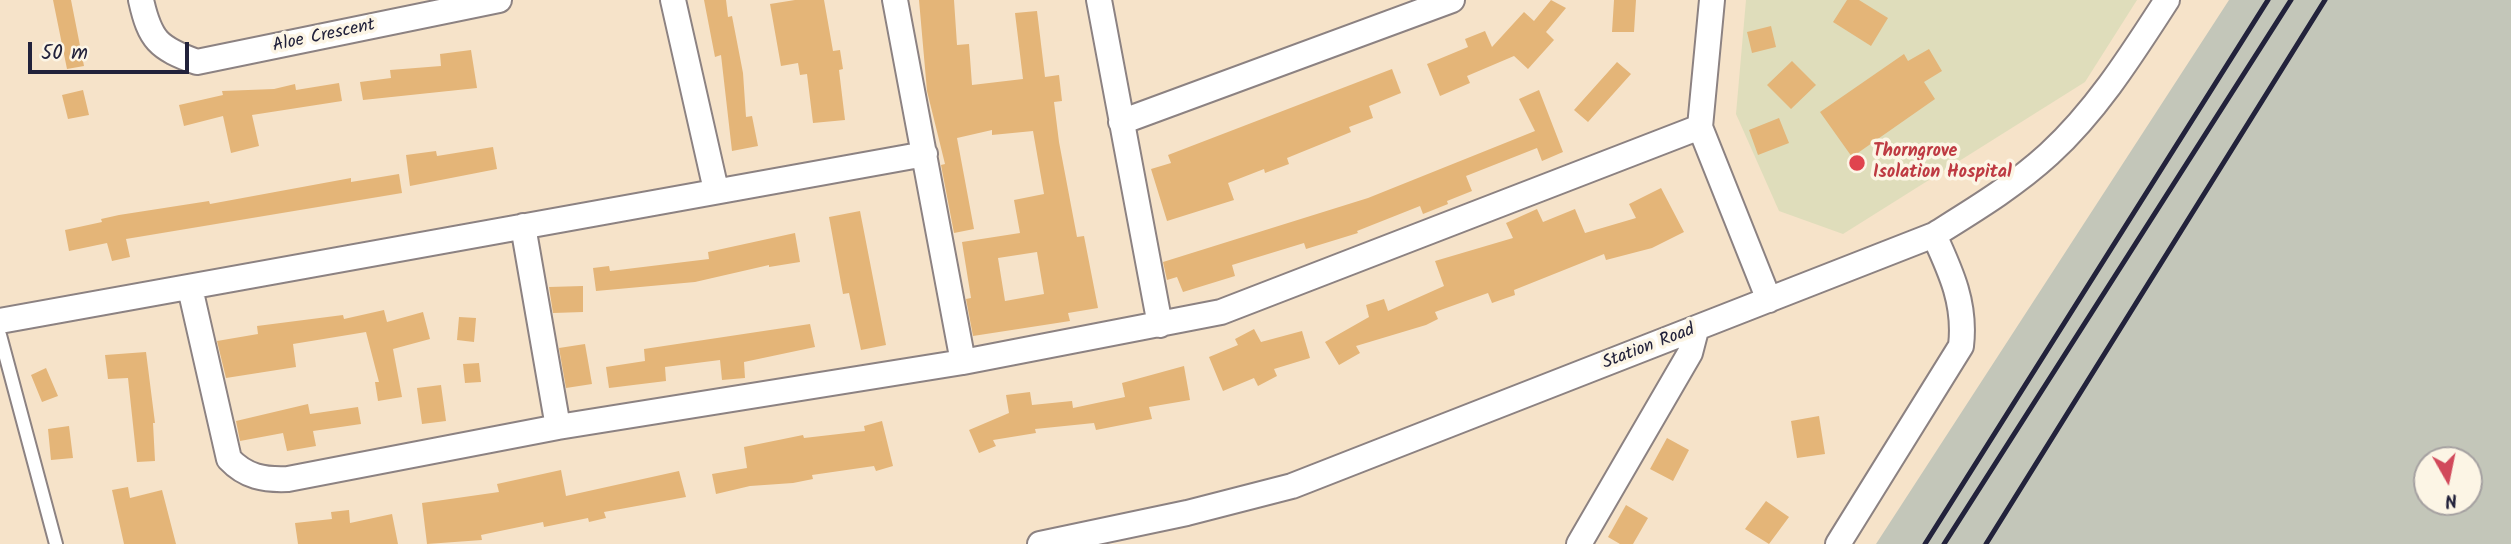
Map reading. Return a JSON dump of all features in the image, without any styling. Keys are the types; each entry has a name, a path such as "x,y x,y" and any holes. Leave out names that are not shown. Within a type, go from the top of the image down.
{"street":[{"name":"Aloe Crescent","path":"141,0 148,29 154,38 177,54 197,62 499,0"},
{"path":"673,0 716,190"},
{"path":"895,0 963,362"},
{"path":"1099,0 1160,325"},
{"path":"1121,122 1451,0"},
{"path":"1712,0 1700,127 1769,300"},
{"name":"Station Road","path":"1040,544 1187,513 1292,486 1934,235 1986,204 2051,152 2104,93 2167,0"},
{"path":"190,288 229,459 240,470 253,476 288,479 558,428 963,362 1160,325 1253,302 1700,127"},
{"path":"0,321 716,190 925,155"},
{"path":"523,226 558,428"},
{"path":"1838,544 1961,346 1963,326 1955,279 1934,235"},
{"path":"1579,544 1690,354 1696,330"}],"lane":[{"path":"0,334 56,544"}],"shaded area":[{"name":"Thorngrove Isolation Hospital","path":"1746,0 2137,0 2085,82 1843,234 1779,211 1736,114"},
{"path":"2229,0 2511,0 2511,544 1876,544"}],"building":[{"path":"53,0 71,0 84,66 67,69"},
{"path":"704,0 726,0 728,17 732,16 743,73 746,117 752,116 758,146 732,151 721,55 715,57"},
{"path":"795,0 824,0 833,51 840,50 843,69 839,70 845,120 813,123 807,74 800,75 798,63 781,66 770,4"},
{"path":"919,0 954,0 957,45 969,44 972,85 1023,79 1015,13 1037,11 1045,77 1059,75 1062,101 1054,102 1059,142 1077,237 1084,236 1098,308 1068,313 1070,321 973,336 966,299 971,298 962,242 1020,233 1014,200 1044,194 1033,131 992,135 992,130 957,138 974,229 954,233 941,165 945,164 927,91","holes":["1037,252 1044,294 1005,301 998,258"]},
{"path":"1551,0 1566,8 1546,32 1554,40 1528,69 1514,56 1467,76 1470,83 1440,96 1427,64 1468,47 1465,39 1485,31 1492,47 1524,12 1534,21"},
{"path":"1614,0 1636,0 1634,32 1612,32"},
{"path":"1847,0 1859,0 1888,18 1871,46 1833,22"},
{"path":"1771,26 1776,47 1752,53 1747,32"},
{"path":"1929,49 1942,71 1924,82 1935,99 1852,157 1820,112 1904,54 1908,61"},
{"path":"471,50 477,88 363,100 360,82 391,78 390,70 441,66 440,54"},
{"path":"1792,61 1816,85 1791,109 1767,85"},
{"path":"1617,62 1631,74 1588,122 1574,110"},
{"path":"1392,69 1401,93 1369,106 1373,118 1349,127 1351,132 1287,158 1289,164 1265,173 1264,169 1228,183 1234,200 1167,221 1151,169 1171,163 1168,155"},
{"path":"339,83 342,101 252,115 259,146 231,153 223,116 184,126 179,105 223,95 222,91 274,89 295,84 296,90"},
{"path":"83,90 89,115 68,119 62,95"},
{"path":"1539,90 1563,152 1542,161 1537,148 1466,176 1472,191 1447,201 1448,204 1423,214 1420,206 1357,231 1358,233 1306,249 1304,243 1232,265 1235,276 1183,292 1177,277 1167,280 1163,262 1368,198 1535,131 1519,99"},
{"path":"1779,118 1789,143 1758,155 1749,130"},
{"path":"493,147 497,169 410,186 406,155 436,151 437,156"},
{"path":"399,174 402,193 126,239 130,257 112,261 107,243 69,251 65,230 102,222 101,219 209,201 210,204 351,178 351,182"},
{"path":"1661,188 1684,232 1652,248 1606,260 1604,254 1514,290 1515,295 1492,303 1488,293 1435,312 1438,319 1426,325 1356,346 1360,353 1339,365 1325,342 1369,317 1366,305 1384,299 1388,311 1444,286 1435,261 1513,238 1506,223 1537,209 1543,222 1575,209 1585,233 1636,218 1629,204"},
{"path":"860,211 886,345 861,350 849,293 843,294 829,217"},
{"path":"795,233 800,262 769,265 695,282 596,291 593,268 609,266 610,271 709,259 708,252"},
{"path":"583,286 583,312 553,313 549,287"},
{"path":"384,310 387,322 423,312 430,339 393,349 402,397 378,401 375,382 379,382 366,332 293,344 296,367 226,378 217,341 258,334 257,326 343,315 344,319"},
{"path":"459,317 476,318 474,342 457,340"},
{"path":"810,324 815,347 744,362 745,378 722,380 720,360 665,367 666,381 609,388 606,367 645,361 644,349"},
{"path":"1254,329 1261,342 1302,331 1310,358 1274,369 1277,376 1258,386 1254,378 1223,391 1209,357 1238,345 1235,339"},
{"path":"585,344 592,384 566,388 559,348"},
{"path":"146,352 155,423 155,461 137,462 128,378 108,379 105,355"},
{"path":"479,363 481,382 465,383 463,364"},
{"path":"1184,366 1190,400 1149,407 1152,419 1096,430 1094,423 1035,429 1036,433 993,440 996,446 979,453 969,430 1009,413 1006,395 1030,392 1032,405 1072,401 1073,408 1125,397 1122,383"},
{"path":"46,368 58,396 42,402 31,375"},
{"path":"441,385 446,421 422,424 417,388"},
{"path":"308,404 310,414 358,407 361,424 313,431 316,446 287,451 283,433 240,441 236,421"},
{"path":"1819,416 1825,454 1797,458 1791,421"},
{"path":"882,421 893,466 876,471 874,466 812,475 813,479 793,483 750,486 716,494 712,474 747,468 744,447 803,435 804,438 865,431 864,426"},
{"path":"69,426 73,458 51,460 48,429"},
{"path":"1667,438 1689,450 1673,481 1650,469"},
{"path":"561,470 566,496 679,471 686,497 604,512 606,518 589,522 588,518 544,527 543,522 481,535 482,540 427,544 422,503 499,492 497,484"},
{"path":"128,487 130,498 162,490 176,544 124,544 112,490"},
{"path":"1766,501 1789,517 1769,544 1745,529"},
{"path":"1626,505 1648,518 1633,544 1620,544 1608,537"},
{"path":"349,510 350,523 392,514 398,544 298,544 295,523 332,519 331,512"}],"railway":[{"path":"1925,544 2268,0"},
{"path":"1944,544 2291,0"},
{"path":"1986,544 2325,0"}],"place":[{"name":"Thorngrove Isolation Hospital","path":"1857,163"}]}
